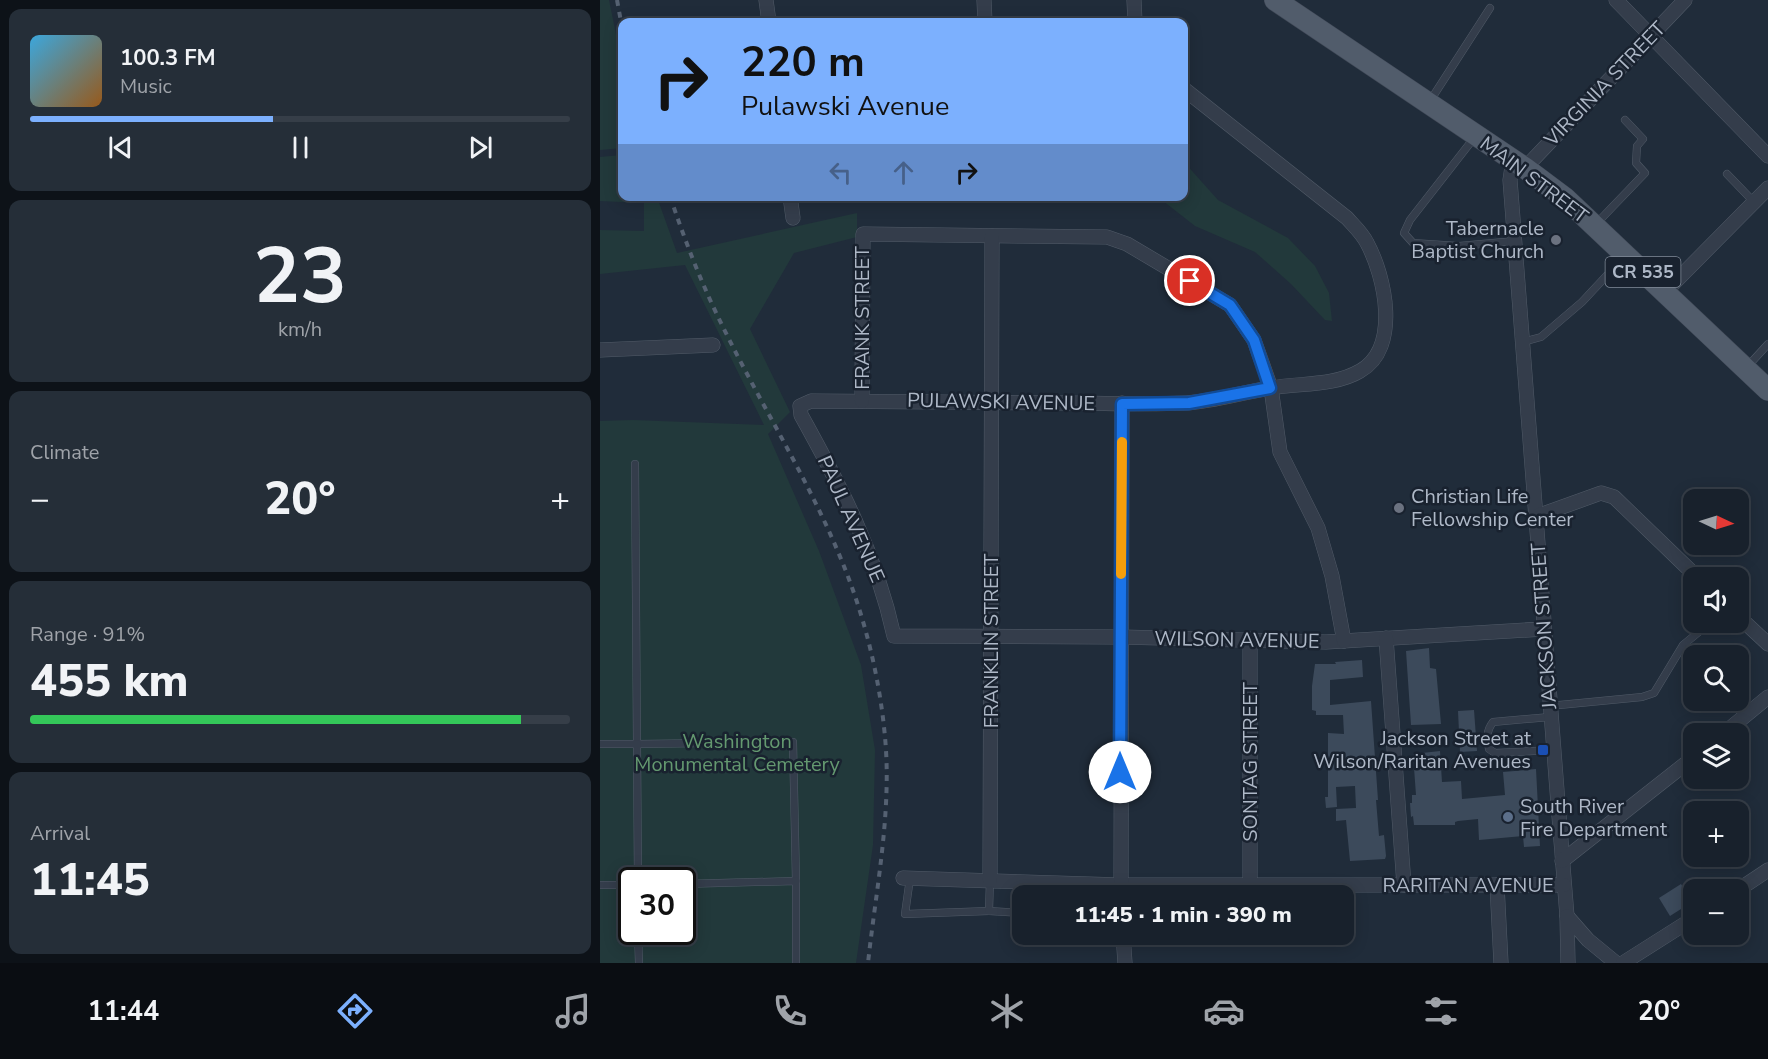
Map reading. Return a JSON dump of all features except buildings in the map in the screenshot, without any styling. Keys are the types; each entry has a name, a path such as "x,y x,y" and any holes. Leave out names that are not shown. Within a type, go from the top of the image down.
{"main road":[{"name":"MAIN STREET","path":"1275,0 1519,164 1564,198 1768,390"}],"street":[{"path":"769,18 770,0"},
{"path":"984,0 985,18"},
{"path":"1134,0 1135,18"},
{"path":"1616,0 1768,156"},
{"name":"VIRGINIA STREET","path":"1519,164 1652,37 1685,0"},
{"name":"PULAWSKI AVENUE","path":"800,406 810,401 1189,403 1270,388 1339,379 1360,371 1368,365 1377,353 1384,335 1386,307 1379,270 1367,243 1347,218 1188,92"},
{"name":"JACKSON STREET","path":"1519,164 1510,180 1567,916 1568,963"},
{"path":"1665,292 1768,188"},
{"path":"791,201 793,218"},
{"name":"FRANK STREET","path":"862,401 863,234 992,236"},
{"path":"992,236 1107,237 1127,244 1230,305 1254,340 1270,388 1280,452 1318,528 1332,576 1344,641"},
{"name":"FRANKLIN STREET","path":"990,880 992,236"},
{"path":"600,350 713,345"},
{"path":"1121,885 1122,404"},
{"name":"PAUL AVENUE","path":"800,406 801,415 841,489 870,555 885,597 894,636"},
{"path":"1537,516 1601,493 1614,498 1686,567"},
{"path":"1749,626 1768,644"},
{"name":"WILSON AVENUE","path":"894,636 1344,641 1543,629"},
{"path":"1386,638 1404,885"},
{"name":"SONTAG STREET","path":"1250,639 1250,885"},
{"path":"1736,723 1768,697"},
{"path":"1562,861 1683,766"},
{"path":"1749,883 1768,870"},
{"name":"RARITAN AVENUE","path":"906,878 990,880 1056,885"},
{"name":"RARITAN AVENUE","path":"1354,885 1564,885"},
{"path":"1497,885 1501,963"},
{"path":"1567,916 1588,940 1616,963"},
{"path":"1623,963 1683,925"},
{"path":"1124,945 1125,963"}],"lane":[{"path":"1428,103 1490,8"},
{"path":"1594,225 1645,173 1636,163 1637,146 1643,140 1625,120"},
{"path":"1476,135 1410,220 1404,233 1413,243 1459,246 1515,241"},
{"path":"1727,174 1754,202"},
{"path":"1523,342 1541,337 1582,302 1626,255"},
{"path":"1745,368 1768,344"},
{"path":"634,464 638,867"},
{"path":"1553,750 1495,753 1490,749 1487,734 1493,722 1642,697 1653,693 1683,645 1698,633"},
{"path":"600,744 794,742 796,963"},
{"path":"906,878 905,914 1012,913"},
{"path":"989,912 990,880"},
{"path":"696,884 796,881"},
{"path":"600,885 618,885"},
{"path":"638,945 639,963"}],"green space":[{"path":"600,0 609,0 618,44 618,148 600,150"},
{"name":"Washington Monumental Cemetery","path":"618,155 618,201 658,201 677,253 857,213 857,237 794,253 750,329 790,412 768,434 819,551 861,665 875,750 873,845 856,963 600,963 600,421 633,420 764,425 685,265 600,274 600,230 644,231 644,203 600,201 600,157"},
{"path":"1188,166 1218,200 1288,238 1315,266 1329,293 1332,321 1325,320 1291,284 1255,252 1195,226 1163,201 1188,201"}],"railway":[{"path":"617,0 620,18"},
{"path":"672,201 694,263 715,311 834,542 854,594 872,654 880,696 887,765 885,822 868,963"}],"slow traffic":[{"path":"1121,574 1122,442"}],"place":[{"name":"Tabernacle Baptist Church","path":"1556,240"},
{"name":"Christian Life Fellowship Center","path":"1399,508"},
{"name":"Jackson Street at Wilson/Raritan Avenues","path":"1543,750"},
{"name":"South River Fire Department","path":"1508,817"}],"route":[{"path":"1120,772 1122,404 1189,403 1270,388 1254,340 1230,305 1190,281"}]}
